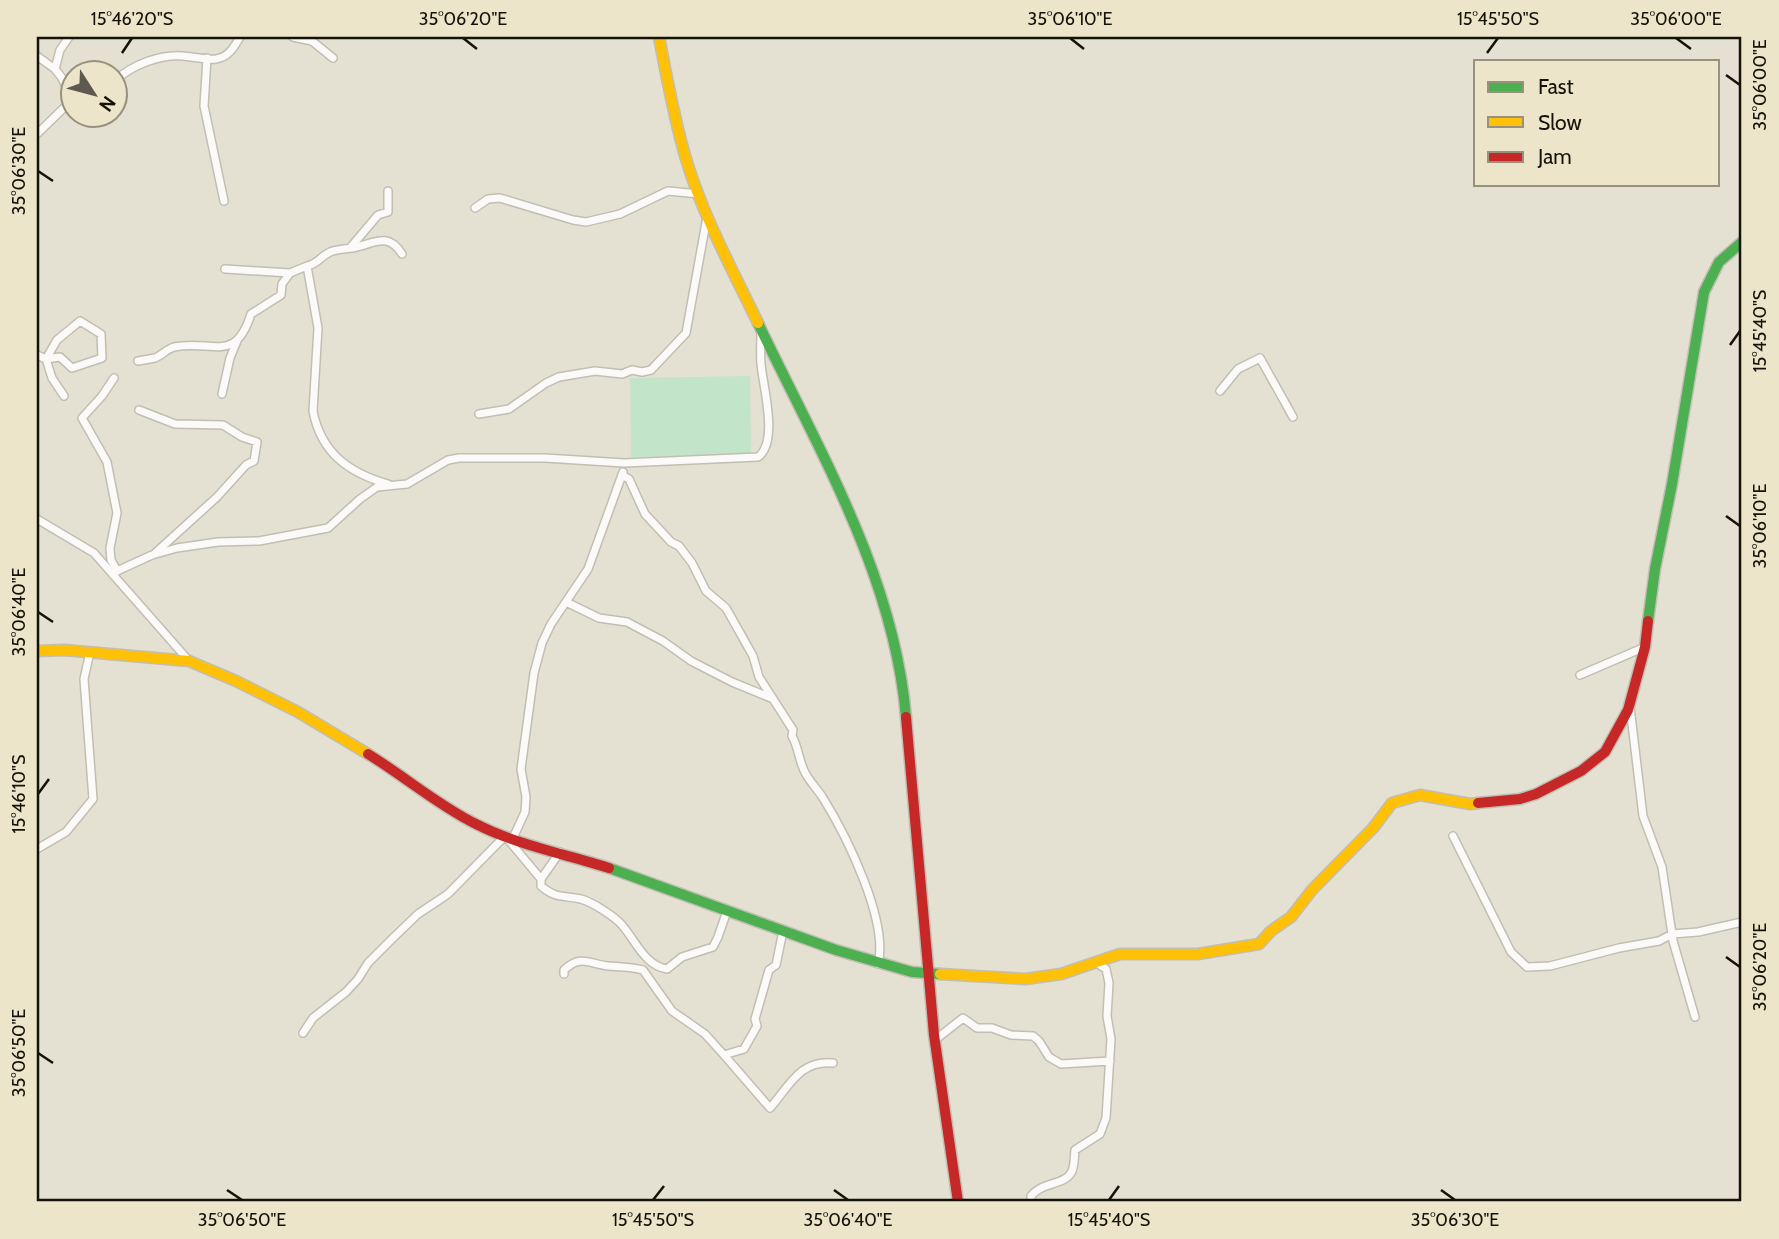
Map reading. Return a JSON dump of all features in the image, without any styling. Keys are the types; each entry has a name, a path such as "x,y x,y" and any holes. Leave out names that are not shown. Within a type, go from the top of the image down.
{"street":[{"path":"55,69 60,50 69,37"},
{"path":"130,69 177,55 216,59 231,52 240,37"},
{"path":"293,37 312,41 333,58"},
{"path":"659,37 672,107 707,217 859,534 889,617 905,702 934,1040 958,1202"},
{"path":"37,56 60,75"},
{"path":"207,58 204,106 224,201"},
{"path":"37,134 60,112"},
{"path":"349,248 379,215 388,212 388,191"},
{"path":"475,208 488,199 499,198 586,222 620,214 668,191 699,194"},
{"path":"478,414 509,409 559,377 595,370 622,374 632,370 652,370 686,333 707,217"},
{"path":"225,269 289,273 314,265 331,251 375,240 383,240 397,246 402,254"},
{"path":"37,651 90,652 189,661 298,712 404,776 449,809 477,825 620,871 878,964 929,974 1026,979 1061,974 1131,953 1198,954 1259,944 1291,916 1312,890 1373,828 1392,803 1420,795 1470,804 1520,799 1536,794 1581,771 1605,752 1630,705 1645,647 1655,569 1672,484 1701,303 1719,262 1742,242"},
{"path":"307,266 318,328 313,411 315,422 328,450 365,478 389,485"},
{"path":"222,394 230,358 251,314 281,295 282,284 289,273"},
{"path":"37,355 46,359 60,357 72,368 102,358 101,334 80,321 57,340 46,359 52,378 64,396"},
{"path":"115,573 152,555 195,545 259,541 317,531 336,522 377,487 408,484 449,460 459,458 545,458 624,463 702,458 749,459 763,454 769,420 761,367 761,330"},
{"path":"138,361 155,358 174,347 221,347 237,340"},
{"path":"1220,391 1238,369 1260,358 1293,417"},
{"path":"114,378 82,418 107,463 117,513 110,548 115,573"},
{"path":"139,410 175,424 223,425 242,437 257,442 254,461 246,465 217,497 152,555"},
{"path":"303,1033 313,1018 358,979 368,962 384,946 418,914 449,894 509,837 524,812 526,797 521,769 534,673 542,643 551,624 588,569 624,463"},
{"path":"622,475 629,479 645,514 671,542 679,546 692,563 706,591 726,608 753,656 759,677 793,730 792,736 806,775 823,799 868,889 879,932 881,955 878,964"},
{"path":"37,519 86,547 115,573 189,661"},
{"path":"566,602 600,618 627,622 663,641 691,661 771,698"},
{"path":"1580,675 1645,647"},
{"path":"37,849 66,832 93,799 84,679 90,652"},
{"path":"1630,705 1643,816 1662,867 1672,934 1695,1017"},
{"path":"1452,836 1511,953 1527,967 1550,965 1659,941 1672,934 1698,932 1742,922"},
{"path":"509,837 541,879"},
{"path":"560,852 541,879 541,886 551,895 593,903 622,926 650,962 660,968 667,969 682,957 713,947 727,911"},
{"path":"724,1055 744,1049 757,1026 755,1019 769,970 776,965 783,931"},
{"path":"564,974 564,970 572,963 587,960 607,966 643,970 672,1011 705,1034 770,1108 806,1066 821,1062 833,1063"},
{"path":"1031,1202 1031,1196 1040,1187 1069,1176 1075,1150 1101,1131 1106,1118 1111,1039 1107,1008 1109,983 1106,969 1097,963"},
{"path":"934,1040 964,1018 976,1028 992,1028 1011,1035 1033,1036 1049,1057 1061,1064 1110,1061"}],"green space":[{"path":"750,376 751,455 631,457 630,378"}],"traffic: fast":[{"path":"1648,621 1704,292 1719,262 1742,242"},
{"path":"758,323 828,466 870,563 899,664 906,717"},
{"path":"609,868 836,950 912,972 940,974"}],"traffic: slow":[{"path":"659,37 678,129 693,180 758,323"},
{"path":"37,651 64,650 189,661 298,712 368,754"},
{"path":"940,974 1025,979 1061,974 1120,954 1198,954 1259,944 1271,931 1291,917 1312,890 1373,828 1392,803 1420,795 1478,803"}],"traffic: jam":[{"path":"1478,803 1520,799 1536,794 1581,771 1605,752 1628,710 1645,647 1648,621"},
{"path":"906,717 934,1035 958,1202"},
{"path":"368,754 476,824 524,843 609,868"}]}
